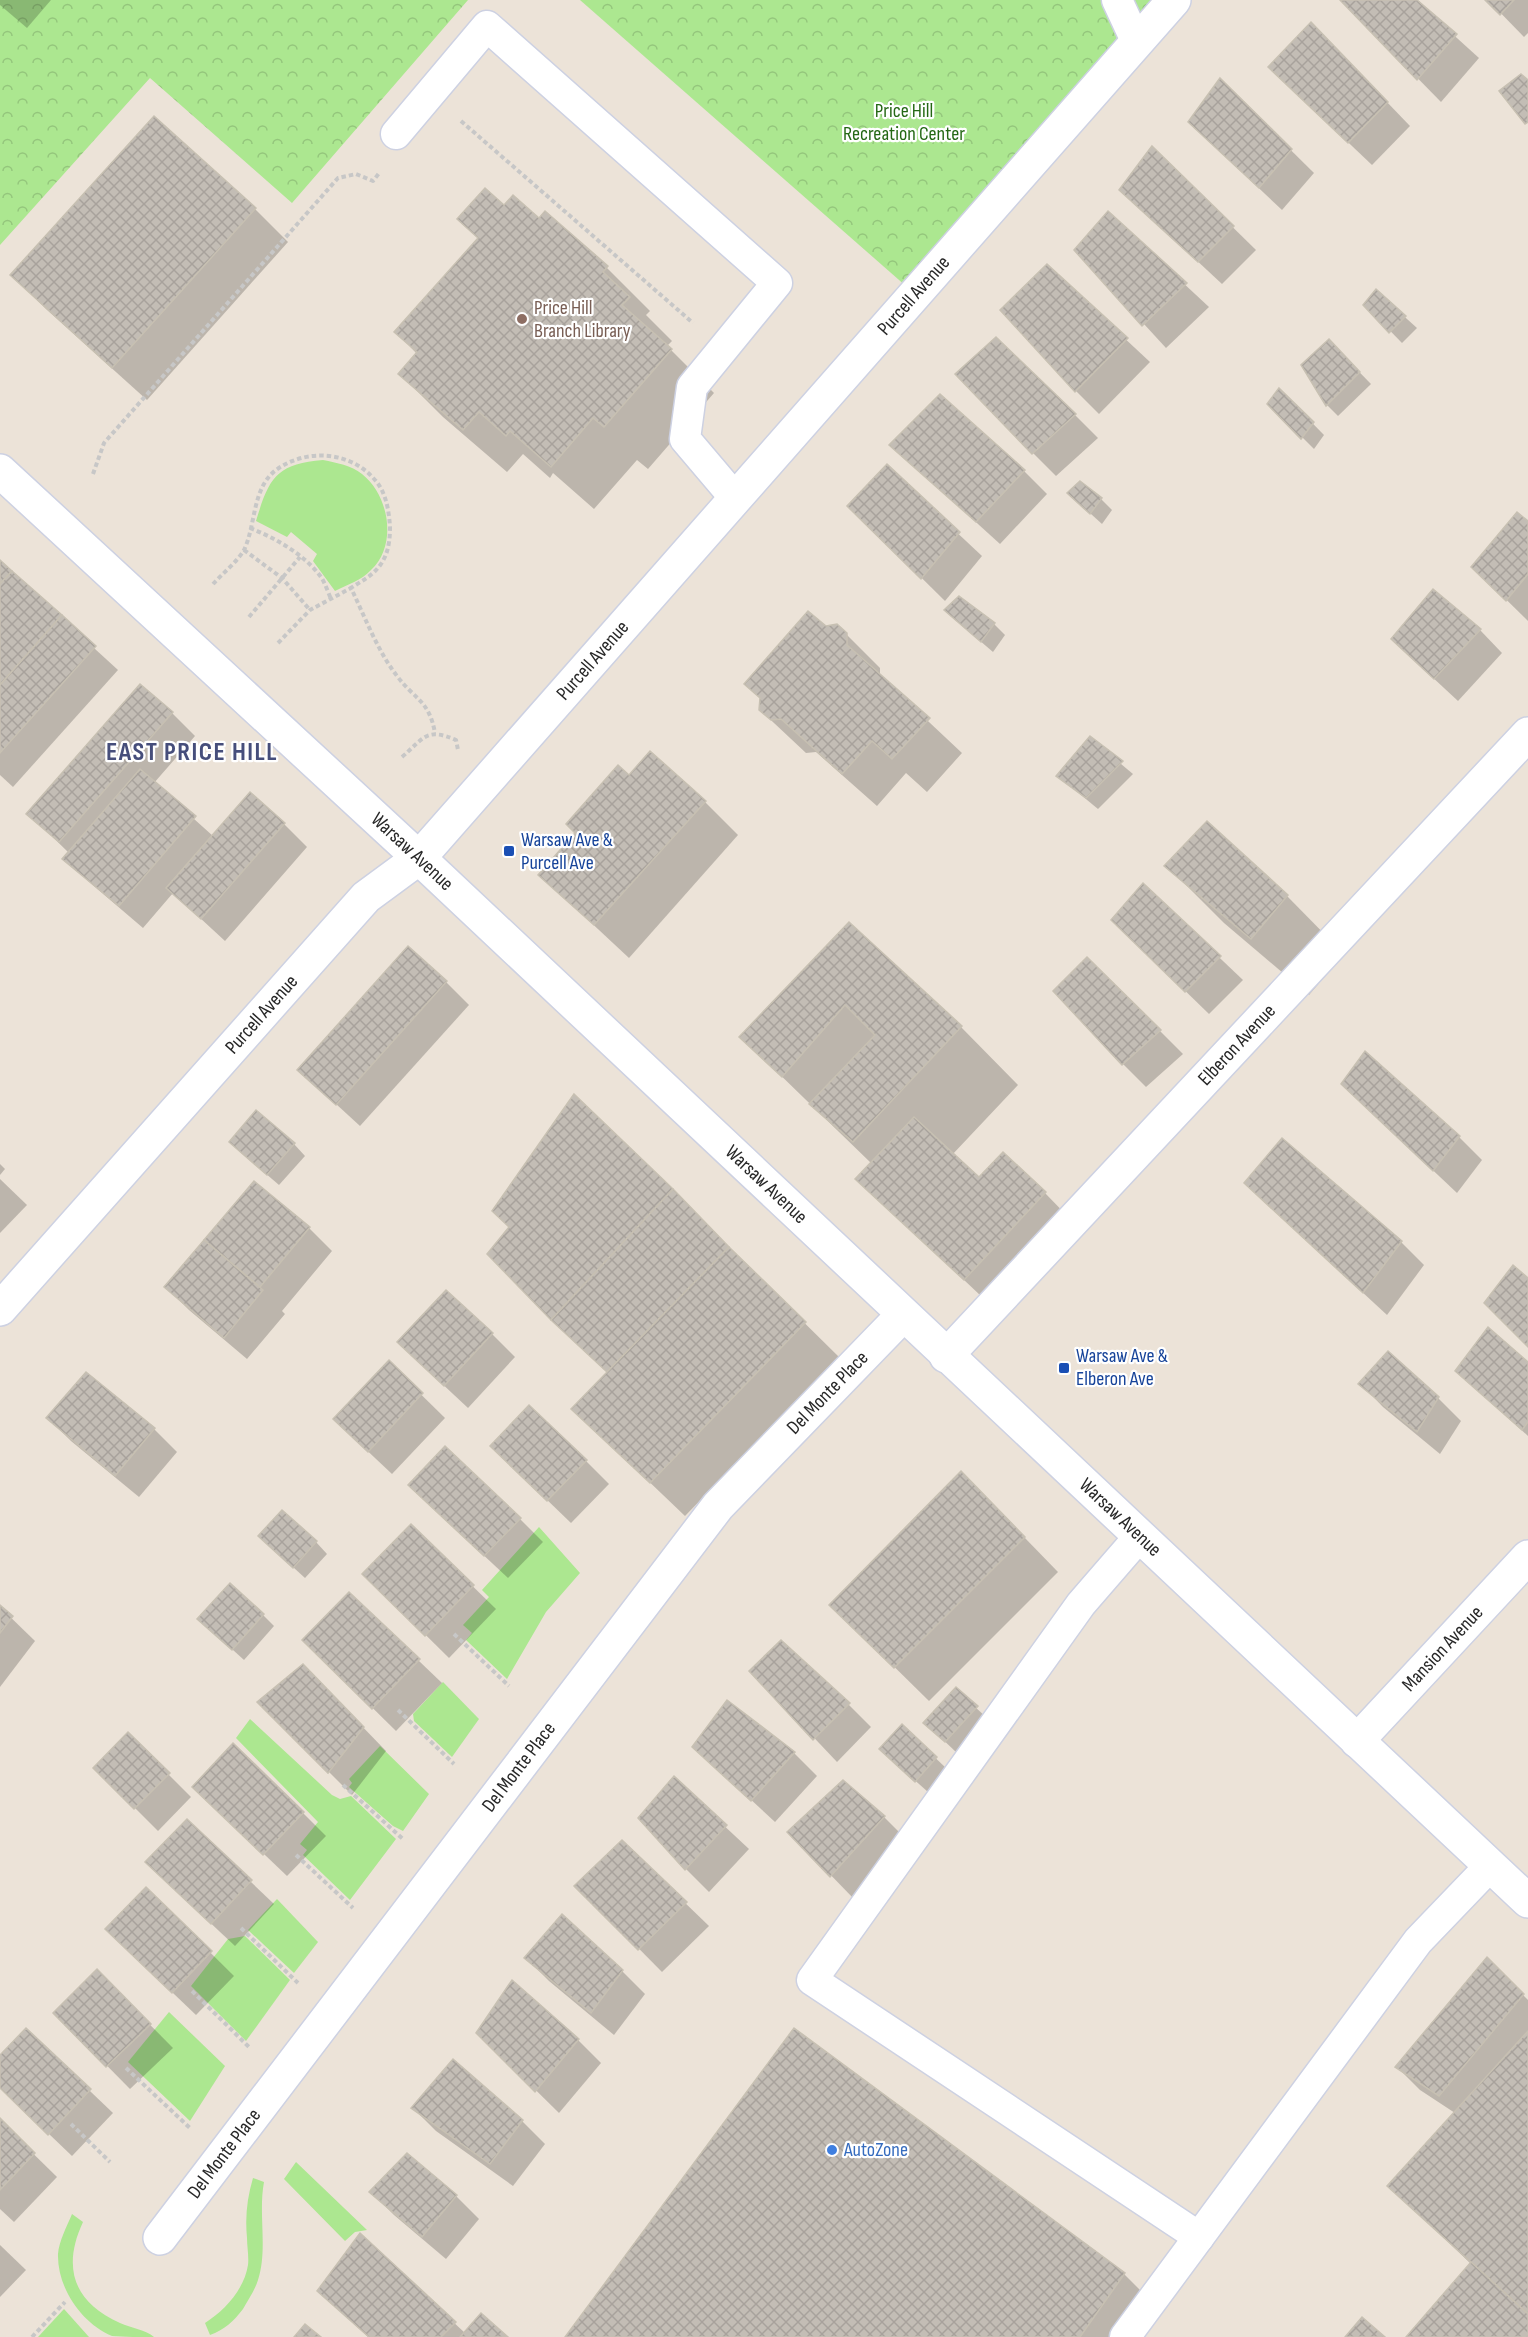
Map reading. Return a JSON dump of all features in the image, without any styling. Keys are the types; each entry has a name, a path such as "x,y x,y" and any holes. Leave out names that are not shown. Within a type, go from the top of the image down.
{"street":[{"name":"Purcell Avenue","path":"0,1309 366,897 419,858 1174,0"},
{"name":"Warsaw Avenue","path":"2,477 419,858 1528,1901"},
{"name":"Elberon Avenue","path":"946,1356 1528,734"},
{"name":"Del Monte Place","path":"160,2238 718,1506 903,1315"},
{"name":"Mansion Avenue","path":"1357,1741 1528,1557"}],"lane":[{"path":"1117,0 1137,43"},
{"path":"396,134 486,26 777,283 692,387 685,439 735,498"},
{"path":"1139,1537 1082,1604 812,1980 1199,2237"},
{"path":"1125,2337 1418,1941 1490,1866"}],"path":[{"path":"453,114 698,328"},
{"path":"93,474 104,442 338,178 356,174 373,181 388,163"},
{"path":"213,584 244,550 264,484 274,471 291,461 308,456 329,455 350,461 377,481 388,506 390,542 384,559 377,569 351,588 310,610 278,643"},
{"path":"250,528 277,539 300,557 321,577 331,599"},
{"path":"244,550 282,578 310,610"},
{"path":"249,617 300,557"},
{"path":"351,588 397,676 425,704 432,718 435,733"},
{"path":"402,757 430,734 435,733 456,740 458,749 455,756"},
{"path":"454,1634 509,1686"},
{"path":"398,1710 454,1764"},
{"path":"343,1785 403,1839"},
{"path":"296,1855 353,1908"},
{"path":"241,1928 298,1983"},
{"path":"192,1991 249,2048"},
{"path":"126,2068 194,2132"},
{"path":"71,2124 110,2162"},
{"path":"32,2337 64,2302"}],"green space":[{"path":"0,0 468,0 292,203 150,78 0,245"},
{"name":"Price Hill Recreation Center","path":"580,0 1174,0 915,294"},
{"path":"323,460 349,466 362,474 379,494 387,520 385,547 379,560 363,577 335,591 313,561 317,554 291,532 287,537 256,521 265,494 277,476 295,465"},
{"path":"539,1527 580,1573 546,1612 507,1679 466,1640 472,1633 463,1625 489,1597 482,1590"},
{"path":"443,1682 479,1719 452,1757 414,1721 413,1714"},
{"path":"250,1719 332,1795 340,1799 351,1796 396,1839 350,1900 303,1855 307,1850 300,1844 318,1822 236,1738"},
{"path":"380,1746 429,1794 403,1831 393,1826 349,1787 352,1783 349,1779"},
{"path":"277,1899 318,1942 294,1973 248,1930"},
{"path":"245,1936 290,1980 246,2041 191,1986 228,1939"},
{"path":"169,2012 225,2066 190,2121 128,2062"},
{"path":"296,2162 367,2230 355,2232 345,2241 284,2179"},
{"path":"253,2178 264,2182 262,2194 263,2244 258,2280 240,2313 224,2328 210,2335 205,2323 232,2299 246,2274 248,2262 246,2215"},
{"path":"72,2214 83,2222 73,2254 73,2268 82,2294 91,2305 104,2314 154,2337 112,2336 90,2322 73,2302 62,2279 58,2254"},
{"path":"64,2309 89,2337 38,2337"}],"building":[{"path":"1340,0 1417,0 1457,34 1417,80"},
{"path":"1485,0 1514,0 1500,15"},
{"path":"1311,22 1388,102 1348,143 1268,67"},
{"path":"1521,74 1528,80 1528,122 1525,124 1499,91"},
{"path":"1220,78 1292,149 1259,188 1188,122"},
{"path":"154,116 256,208 112,368 10,275"},
{"path":"1152,146 1234,226 1198,262 1119,190"},
{"name":"Price Hill Branch Library","path":"485,188 504,205 513,195 539,218 545,211 608,266 603,272 630,297 622,305 672,349 604,427 593,418 551,467 510,431 506,436 479,412 463,430 398,374 417,352 394,332 478,238 457,219"},
{"path":"1108,211 1187,283 1142,326 1074,250"},
{"path":"1047,264 1128,338 1075,392 1000,310"},
{"path":"1376,289 1406,316 1389,333 1363,305"},
{"path":"996,337 1076,414 1032,454 955,374"},
{"path":"1329,339 1360,372 1326,406 1301,365"},
{"path":"1279,388 1314,422 1301,439 1267,404"},
{"path":"940,394 1025,470 976,522 889,445"},
{"path":"887,464 960,532 921,579 847,506"},
{"path":"1080,481 1102,498 1090,514 1067,493"},
{"path":"1517,512 1528,521 1528,574 1506,601 1471,567"},
{"path":"0,560 12,571 0,584"},
{"path":"12,571 62,615 0,685 0,584"},
{"path":"1433,589 1481,629 1434,679 1391,639"},
{"path":"959,596 995,623 981,642 944,610"},
{"path":"808,611 826,626 837,624 847,633 847,645 930,718 892,759 872,741 842,774 781,719 771,720 759,710 760,698 744,684"},
{"path":"62,615 96,646 0,753 0,685"},
{"path":"140,684 173,712 59,842 26,814"},
{"path":"1090,736 1123,761 1086,798 1056,776"},
{"path":"650,751 706,801 594,925 538,875 575,833 566,824 618,765 629,775"},
{"path":"140,769 196,816 119,906 62,859"},
{"path":"250,792 285,823 201,919 166,888"},
{"path":"1207,821 1288,895 1251,939 1164,866"},
{"path":"1143,883 1221,956 1185,992 1111,920"},
{"path":"849,922 962,1026 853,1142 809,1104 875,1035 845,1005 782,1077 739,1037"},
{"path":"408,946 447,981 336,1105 297,1070"},
{"path":"1087,957 1161,1030 1122,1065 1053,991"},
{"path":"1365,1051 1460,1136 1433,1171 1341,1084"},
{"path":"574,1094 673,1189 551,1320 487,1254 509,1227 492,1211"},
{"path":"256,1110 295,1143 267,1175 229,1142"},
{"path":"914,1117 979,1177 1003,1152 1046,1192 964,1280 855,1179"},
{"path":"1282,1138 1402,1241 1363,1293 1244,1183"},
{"path":"254,1181 310,1227 260,1287 204,1240"},
{"path":"673,1189 729,1247 607,1372 551,1320"},
{"path":"204,1240 263,1290 224,1338 164,1287"},
{"path":"729,1247 806,1322 650,1483 571,1409"},
{"path":"1513,1265 1528,1278 1528,1347 1484,1303"},
{"path":"446,1290 493,1333 444,1386 397,1342"},
{"path":"1488,1327 1528,1362 1528,1422 1522,1430 1455,1371"},
{"path":"1388,1351 1439,1397 1417,1432 1358,1384"},
{"path":"389,1360 423,1393 368,1452 333,1419"},
{"path":"86,1372 155,1428 115,1476 46,1418"},
{"path":"529,1405 587,1460 547,1501 490,1446"},
{"path":"445,1446 521,1518 484,1556 408,1485"},
{"path":"961,1471 1025,1537 894,1668 829,1605"},
{"path":"282,1510 317,1541 293,1568 258,1536"},
{"path":"411,1524 474,1585 425,1636 362,1574"},
{"path":"230,1583 264,1614 232,1650 197,1619"},
{"path":"349,1592 420,1659 372,1709 302,1640"},
{"path":"0,1605 13,1616 0,1633"},
{"path":"781,1640 850,1703 813,1740 749,1671"},
{"path":"303,1664 364,1727 328,1773 257,1702"},
{"path":"956,1687 978,1706 945,1742 923,1723"},
{"path":"727,1700 795,1752 751,1801 692,1747"},
{"path":"902,1724 937,1757 915,1782 879,1749"},
{"path":"128,1732 170,1773 134,1809 93,1768"},
{"path":"233,1743 304,1812 263,1855 192,1787"},
{"path":"674,1776 727,1825 685,1870 638,1818"},
{"path":"843,1780 885,1816 830,1877 787,1832"},
{"path":"187,1819 252,1880 211,1924 145,1862"},
{"path":"622,1840 687,1902 638,1950 574,1886"},
{"path":"146,1887 212,1951 172,1993 105,1929"},
{"path":"562,1914 623,1970 591,2013 524,1958"},
{"path":"1487,1957 1524,1994 1439,2096 1395,2067"},
{"path":"97,1969 151,2024 106,2067 53,2013"},
{"path":"512,1980 579,2039 535,2092 476,2033"},
{"path":"26,2028 91,2089 48,2135 0,2088 0,2055"},
{"name":"AutoZone","path":"794,2028 1125,2273 1080,2337 565,2337"},
{"path":"1528,2031 1528,2314 1387,2186"},
{"path":"453,2059 523,2120 490,2164 411,2108"},
{"path":"0,2118 35,2153 0,2190"},
{"path":"407,2153 457,2195 422,2237 369,2192"},
{"path":"360,2233 456,2322 441,2337 369,2337 317,2291"},
{"path":"1471,2262 1528,2314 1528,2337 1406,2337"},
{"path":"481,2313 508,2337 460,2337"},
{"path":"1362,2317 1385,2337 1345,2337"},
{"path":"305,2324 321,2337 294,2337"}],"place":[{"name":"Price Hill Branch Library","path":"522,319"},
{"name":"Warsaw Ave & Purcell Ave","path":"509,851"},
{"name":"Warsaw Ave & Elberon Ave","path":"1064,1368"},
{"name":"AutoZone","path":"832,2150"}],"district":[{"name":"EAST PRICE HILL","path":"192,752"}]}
